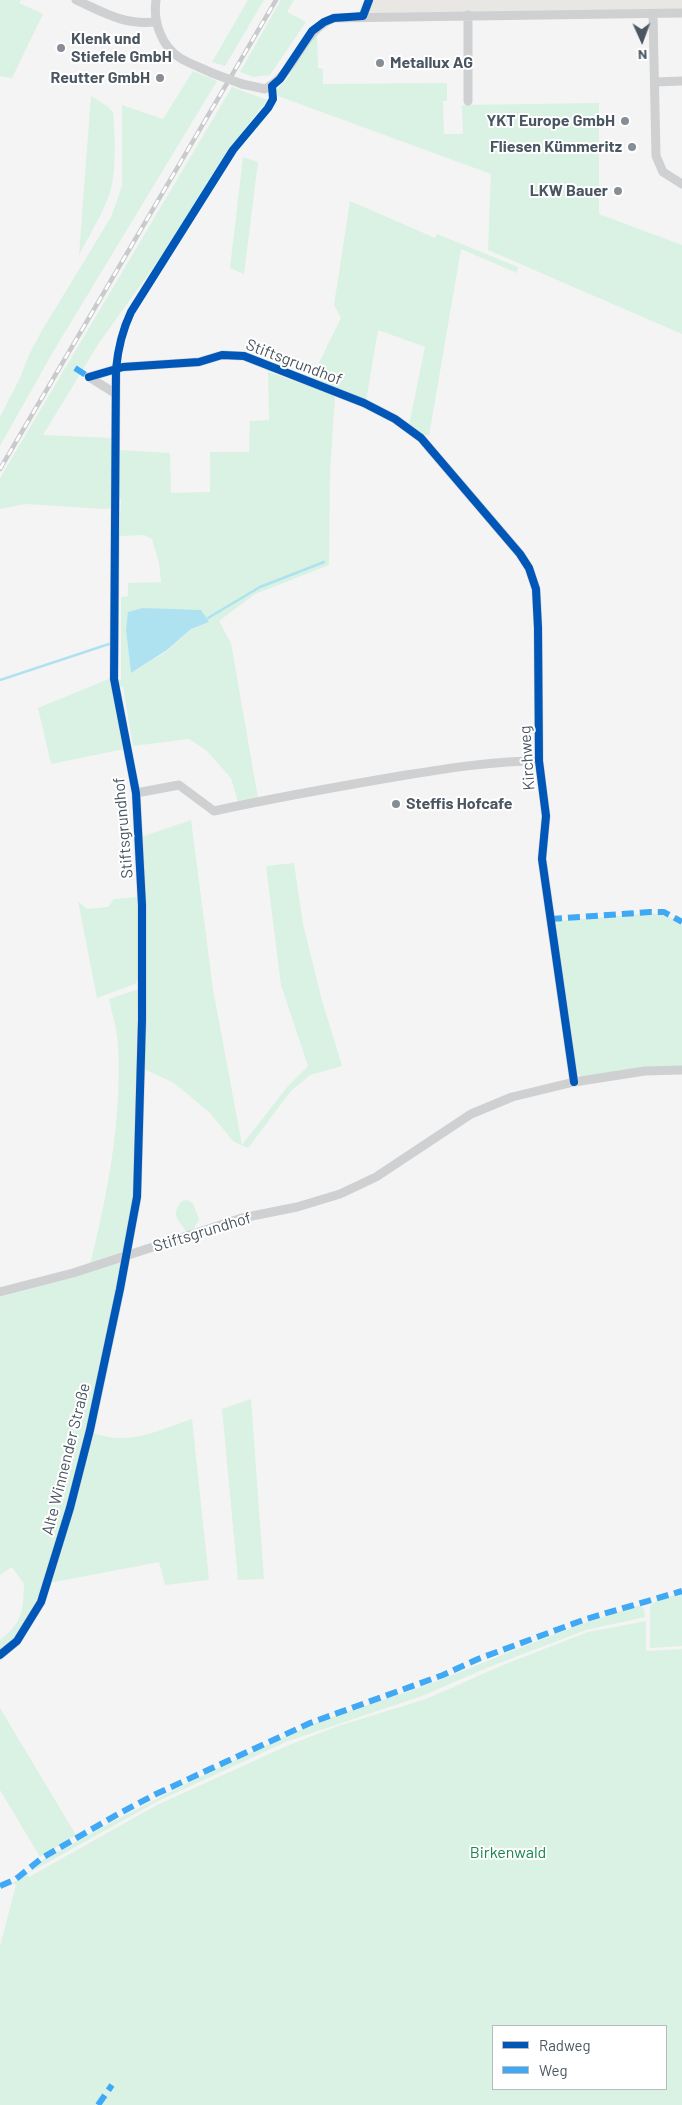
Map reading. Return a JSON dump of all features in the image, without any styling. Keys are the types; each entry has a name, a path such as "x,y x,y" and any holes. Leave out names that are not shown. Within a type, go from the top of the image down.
{"street":[{"path":"76,0 120,20 131,23 155,22"},
{"path":"156,0 155,22 164,42 179,58 242,84 265,89 280,79 312,32 324,22 334,18 363,16 682,13"},
{"path":"363,16 369,0"},
{"path":"654,14 656,156 658,164 668,176 682,184"},
{"path":"468,15 468,102"},
{"path":"656,82 682,81"},
{"name":"Stiftsgrundhof","path":"116,394 89,377 130,366 199,362 222,355 244,356 364,403 395,418 421,438 443,462"},
{"name":"Stiftsgrundhof","path":"116,369 114,679 136,793 142,915 139,1164 135,1212 126,1256 242,1218 298,1208 340,1194 376,1177 471,1114 512,1097 574,1082 645,1071 682,1070"},
{"name":"Kirchweg","path":"443,462 520,554 529,568 536,589 538,628 538,760 546,816 542,859 574,1082"},
{"name":"Stiftsgrundhof","path":"136,793 179,785 214,811 361,782 474,765 538,760"},
{"path":"0,1292 73,1273 126,1256"},
{"name":"Alte Winnender Straße","path":"0,1655 17,1641 41,1602 44,1593 70,1508 90,1430 126,1256"}],"shaded area":[{"path":"365,0 682,0 682,11 360,13"}],"green space":[{"path":"0,0 21,0 19,3 43,14 12,78 0,76"},
{"path":"248,0 264,0 225,66 212,62"},
{"path":"281,0 294,0 287,12 306,22 270,75 253,77 240,72"},
{"path":"317,33 318,68 323,69 323,84 447,83 447,101 443,101 444,134 463,134 462,105 599,103 599,214 682,245 682,334 488,250 491,174 278,96 276,90 288,78"},
{"path":"193,71 217,81 53,352 0,446 0,417 20,378 29,355 111,217 122,186 122,105 163,119"},
{"path":"232,87 267,100 227,153 173,240 99,343 43,435 113,438 111,508 26,504 0,509 0,478"},
{"path":"91,96 113,112 115,140 114,172 113,182 105,206 79,255"},
{"path":"243,157 258,162 244,274 230,268"},
{"path":"350,201 435,238 437,234 518,267 517,273 461,249 429,436 420,433 409,425 425,347 378,330 366,401 310,381 341,318 334,305"},
{"path":"268,372 335,395 330,473 329,565 255,594 219,621 231,643 258,798 238,802 231,778 206,750 189,739 133,746 123,687 118,685 118,681 121,680 121,597 128,596 128,583 161,582 159,563 152,539 144,535 119,536 121,499 118,499 118,450 170,453 171,493 210,492 210,452 249,452 250,421 269,420","holes":["143,608 164,610 209,622 191,629 167,651 131,673 126,630"]},
{"path":"111,678 124,749 51,764 38,708"},
{"path":"191,820 213,989 242,1145 288,1086 308,1066 281,985 266,866 294,863 303,924 321,997 342,1066 310,1075 291,1091 248,1148 234,1142 209,1112 174,1083 144,1069 141,837"},
{"path":"138,897 139,978 135,984 97,998 78,901 87,909 108,907 114,899"},
{"path":"652,913 668,916 682,924 682,1067 582,1077 578,1074 575,1066 556,924 558,921"},
{"path":"138,990 132,1217 122,1254 90,1265 108,1183 118,1100 118,1044 109,999"},
{"path":"187,1200 193,1203 199,1219 193,1230 186,1232 177,1218 176,1210 182,1201"},
{"path":"120,1263 122,1266 76,1474 46,1576 31,1613 15,1640 0,1651 0,1640 8,1634 20,1615 24,1584 12,1567 0,1575 0,1297"},
{"path":"251,1399 264,1579 238,1580 222,1409"},
{"path":"192,1419 209,1580 165,1585 159,1562 49,1583 62,1549 93,1433 107,1437 132,1437 155,1432"},
{"path":"682,1593 682,1646 650,1648 650,1606 657,1600"},
{"path":"636,1606 641,1606 644,1610 645,1617 586,1630 489,1667 422,1696 288,1741 158,1801 29,1873 42,1860 143,1806 246,1754 316,1723 424,1686 609,1615"},
{"name":"Birkenwald","path":"646,1621 646,1651 682,1649 682,2105 0,2105 0,1946 16,1885 12,1883 27,1875 29,1877 157,1805 289,1745 338,1726 426,1699 503,1665 588,1632"},
{"path":"0,1708 76,1835 40,1857 0,1790"}],"water":[{"path":"143,608 201,610 209,622 191,629 167,650 131,673 126,630 128,612"}],"waterway":[{"path":"208,618 260,587 324,562"},
{"path":"0,680 109,644"}],"railway":[{"path":"0,469 276,0"}],"marked path":[{"path":"75,368 89,377"},
{"path":"550,919 664,912 682,922"},
{"path":"0,1886 16,1879 42,1858 156,1794 310,1723 443,1675 478,1659 586,1619 682,1591"},
{"path":"98,2105 112,2085"}],"cycle path":[{"path":"0,1655 17,1641 41,1602 70,1508 90,1430 120,1289 137,1197 142,1020 142,905 136,793 114,679 116,369 119,347 131,312 233,150 268,108 273,99 272,86 280,79 312,31 324,22 334,18 363,16 369,0"},
{"path":"89,377 123,367 199,362 222,355 244,356 364,403 395,419 421,438 520,554 529,568 536,589 539,761 546,816 542,859 574,1082"}],"place":[{"name":"Klenk und Stiefele GmbH","path":"61,48"},
{"name":"Metallux AG","path":"380,63"},
{"name":"Reutter GmbH","path":"160,78"},
{"name":"YKT Europe GmbH","path":"625,121"},
{"name":"Fliesen Kümmeritz","path":"632,147"},
{"name":"LKW Bauer","path":"618,191"},
{"name":"Steffis Hofcafe","path":"396,804"}]}
